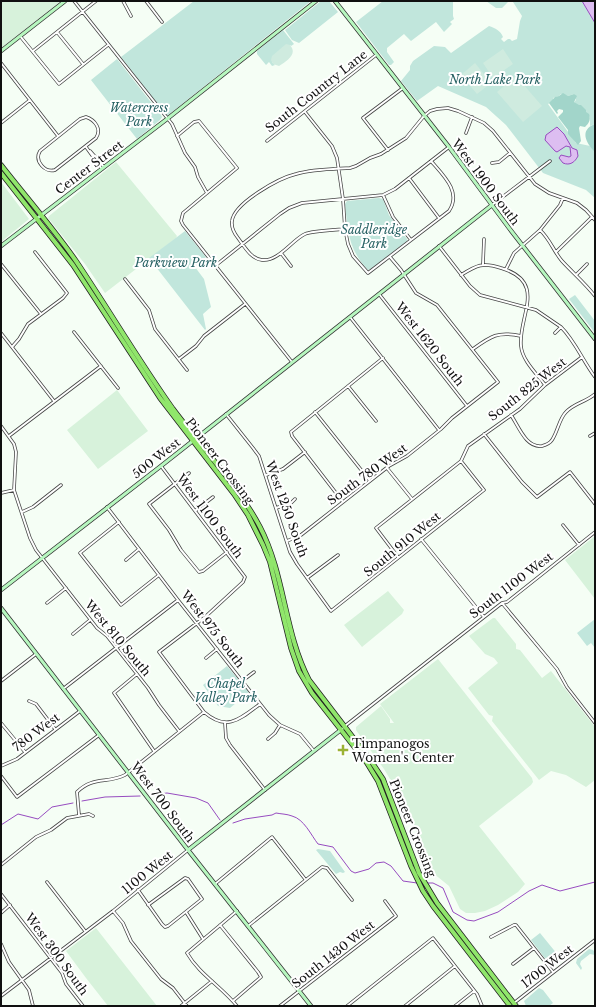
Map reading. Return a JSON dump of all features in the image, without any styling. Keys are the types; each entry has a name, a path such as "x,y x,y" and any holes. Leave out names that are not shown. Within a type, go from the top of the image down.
{"highway":[{"path":"1,165 38,217"},
{"path":"1,173 38,217"},
{"name":"Pioneer Crossing","path":"38,217 76,262 194,440 238,492 260,526 274,561 296,647 304,669 316,690 348,734 378,781 422,883 434,906 512,1005"}],"street":[{"path":"1,51 65,1"},
{"path":"74,1 175,129 185,153 195,167 198,177 207,193"},
{"path":"33,51 96,1"},
{"path":"123,1 131,16"},
{"path":"146,1 162,22"},
{"name":"Center Street","path":"1,246 167,119 242,58 316,1"},
{"name":"West 1900 South","path":"335,1 449,147 595,339"},
{"path":"57,32 83,64"},
{"path":"20,36 58,84 108,45"},
{"name":"South Country Lane","path":"267,141 376,55"},
{"path":"1,63 58,136"},
{"path":"388,150 363,118 402,88"},
{"path":"1,123 30,100"},
{"path":"345,229 306,234 269,260 262,260 249,253 242,244 234,233 232,221 238,209 260,191 275,182 296,174 356,166 388,150 408,135 430,111 448,108 484,123 493,131 535,184 549,193 578,204 595,220"},
{"path":"305,112 332,146 337,158 348,244 354,256 368,273 449,211 452,206 454,200 453,192 449,183 431,161"},
{"path":"84,117 95,123 99,130 98,136 87,148 55,170 49,171 45,169 39,161 38,155 40,151 58,136 84,117"},
{"path":"466,133 472,117"},
{"path":"177,136 194,122 200,121 237,168 183,212 181,220 183,225 215,266 292,362"},
{"path":"215,266 289,208 302,203 383,195 395,189 449,147"},
{"path":"87,148 103,168"},
{"path":"492,163 499,162 510,153"},
{"path":"492,205 550,161"},
{"path":"409,178 439,218"},
{"path":"383,195 393,217 411,240"},
{"path":"506,269 518,249 540,230 560,206 563,198"},
{"name":"500 West","path":"1,590 492,205"},
{"path":"556,252 592,217"},
{"path":"540,230 545,234 562,261 587,285 595,296"},
{"path":"483,264 484,239"},
{"path":"439,246 461,275 480,295 528,308 544,315 561,327 571,339 594,373 595,377"},
{"path":"12,347 28,324 63,298 67,293 35,252"},
{"path":"281,252 290,266"},
{"path":"390,257 404,274 416,293 437,305 473,350 488,338 500,334 507,333 521,336"},
{"path":"1,264 41,314"},
{"path":"461,275 483,264 506,269 522,280 528,297 528,308 521,336 521,348 525,358 545,385"},
{"path":"576,274 586,264"},
{"path":"125,279 149,310 155,329 187,370"},
{"name":"West 1620 South","path":"379,294 467,406"},
{"path":"179,359 196,346 204,336 245,304"},
{"path":"350,317 439,430"},
{"path":"555,333 561,327"},
{"path":"74,332 118,388"},
{"path":"1,333 54,401"},
{"name":"South 780 West","path":"287,541 301,535 387,468 407,456 439,430 453,416 498,382 473,350"},
{"name":"South 825 West","path":"398,557 376,528 461,461 468,446 520,409 545,385 582,357"},
{"path":"344,502 291,435 291,432 382,358"},
{"path":"9,436 101,366"},
{"path":"348,386 376,421"},
{"path":"511,415 531,444 538,446 546,445 552,440 565,413 571,407 595,394"},
{"path":"315,412 370,481"},
{"name":"West 1250 South","path":"226,414 259,456 287,541 297,564 331,611"},
{"path":"1,426 14,444 16,452 14,490 1,493"},
{"path":"590,436 595,433"},
{"path":"484,434 522,482 537,497 570,472 595,504"},
{"path":"266,476 283,469 305,452"},
{"name":"South 910 West","path":"331,611 484,490 461,461"},
{"name":"West 1100 South","path":"161,466 245,577 243,582 197,624"},
{"path":"387,468 412,499"},
{"path":"189,474 149,504 169,530 181,550 201,572 227,552"},
{"path":"22,512 33,508 61,485"},
{"name":"West 810 South","path":"14,490 30,538 42,558 90,620 107,636 138,674 179,732"},
{"path":"195,511 213,497"},
{"path":"276,508 291,503 295,499"},
{"name":"West 975 South","path":"107,507 272,719 280,725 300,734 314,751"},
{"path":"119,522 80,553 121,605 159,575"},
{"path":"563,525 579,545"},
{"name":"South 1100 West","path":"360,715 595,532"},
{"path":"421,539 484,618"},
{"path":"126,560 139,549"},
{"path":"307,578 338,555"},
{"path":"47,603 66,588"},
{"path":"63,689 178,600"},
{"path":"502,603 557,669 567,687 595,723"},
{"name":"West 700 South","path":"1,608 311,1006"},
{"path":"72,634 90,620"},
{"path":"197,624 159,652 204,712 211,718 225,723 241,718 260,704"},
{"path":"206,658 217,649"},
{"path":"1,680 36,654"},
{"path":"242,681 254,672"},
{"path":"138,674 114,693 154,751"},
{"path":"29,701 36,704 55,729"},
{"name":"780 West","path":"1,766 17,758 80,710"},
{"path":"79,815 77,792 81,788 86,784 121,777 204,712"},
{"name":"1100 West","path":"1,996 113,911 360,715"},
{"path":"2,723 25,752"},
{"path":"225,723 226,738 230,745 265,790"},
{"path":"268,739 275,733 280,725"},
{"path":"1,776 18,797 99,735"},
{"path":"1,864 36,837 51,830 67,818 89,814 93,816"},
{"path":"215,884 272,837 306,879"},
{"path":"248,926 319,868 324,866 352,900"},
{"path":"138,890 148,905 165,927 202,899 188,878 185,878 148,905"},
{"path":"47,882 85,932"},
{"name":"West 300 South","path":"1,894 62,973 66,984 83,1006"},
{"name":"South 1430 West","path":"280,1006 396,916 385,901"},
{"path":"1,913 10,906"},
{"path":"113,911 123,923 131,941 161,979 173,988 187,1006"},
{"path":"237,911 187,952 202,973 237,1006"},
{"path":"186,912 203,939"},
{"path":"220,925 258,972 260,977 233,1001"},
{"path":"492,937 516,925 552,972"},
{"path":"347,1006 433,938 474,991 482,1006"},
{"name":"1700 West","path":"512,1005 552,972 595,940"},
{"path":"1,944 9,962 29,990 33,1006"},
{"path":"513,964 534,948"},
{"path":"405,1006 455,966"},
{"path":"181,1006 212,981"},
{"path":"455,1006 474,991"}],"green space":[{"path":"1,1 16,2 61,1 1,48"},
{"path":"194,1 311,1 167,116 121,57"},
{"path":"321,1 329,1 338,12 299,43 292,40 285,30"},
{"path":"383,1 453,1 454,19 450,22 452,24 444,32 436,22 411,41 404,34 387,48 387,52 394,62 389,65 356,22"},
{"name":"North Lake Park","path":"486,1 582,1 595,23 595,124 590,126 590,117 574,102 576,100 574,94 568,96 561,94 553,98 553,101 548,104 576,143 595,147 595,198 586,190 543,173 506,125 486,107 438,86 417,101 401,81 410,70 410,66 413,61 434,46 445,47 451,53 489,26 501,33 503,37 501,39 504,42 508,39 512,41 517,39 522,16 513,2 508,2 502,8 496,8"},
{"path":"283,30 294,44 291,46 290,45 272,62 275,65 272,66 269,62 266,65 257,54 257,51"},
{"path":"286,44 290,45 292,48 292,54 279,66 273,64 271,60 272,56"},
{"path":"503,49 513,64 493,78 483,63"},
{"name":"Watercress Park","path":"117,59 162,117 137,139 91,80"},
{"path":"475,63 491,83 477,94 461,75"},
{"path":"516,76 542,106 523,122 497,92"},
{"path":"116,162 177,236 105,293 85,264 48,218"},
{"path":"1,182 29,219 1,242"},
{"name":"Saddleridge Park","path":"379,198 383,199 389,215 407,241 368,270 356,255 350,239 345,204 347,201"},
{"name":"Parkview Park","path":"185,231 206,257 195,267 204,279 211,307 203,314 205,330 149,258"},
{"path":"575,295 595,321 595,333 569,299"},
{"path":"117,390 148,431 98,469 67,430"},
{"path":"595,536 595,599 565,560"},
{"path":"388,591 404,610 402,614 362,647 344,625"},
{"path":"495,618 516,644 516,649 520,650 542,678 551,671 595,727 595,780 586,787 566,775 551,771 539,780 492,721 493,716 489,715 468,688 498,663 494,658 485,654 469,636"},
{"path":"595,619 595,648 591,643 587,646 577,633"},
{"path":"438,659 532,778 533,782 479,826 525,884 518,892 498,905 485,911 475,913 466,913 460,909 449,886 433,873 401,794 401,788 398,790 396,789 384,769 356,730 356,727 381,706 390,719 390,723 394,723 380,704"},
{"name":"Chapel Valley Park","path":"227,666 249,692 230,708 218,706 203,685"},
{"path":"316,850 330,851 345,872 336,874"},
{"path":"96,928 157,1006 108,1006 86,978 66,951"},
{"path":"540,933 562,960 554,966 550,965 531,940"},
{"path":"589,949 595,952 595,955 590,954 581,961 581,970 576,963 577,959"},
{"path":"539,988 543,990 553,1003 549,1006 526,1006 524,1001"}],"shaded area":[{"path":"582,1 595,1 595,23"},
{"path":"563,93 568,96 574,94 577,96 574,102 581,105 590,116 588,124 585,127 580,126 579,128 581,141 578,145 568,134 568,130 558,117 563,110 559,109 557,114 549,103 555,97"},
{"path":"595,124 595,152 587,141 586,133 590,127"},
{"path":"557,127 564,134 572,148 577,150 578,156 574,162 570,164 563,163 559,158 561,155 571,156 570,147 566,146 557,152 545,140 546,135"}],"waterway":[{"path":"152,795 167,793 196,798 208,803 220,820"},
{"path":"82,801 105,797 140,796"},
{"path":"1,825 18,814 38,819 52,807 73,803"},
{"path":"233,823 276,813 290,815 300,820 304,824 318,844 333,847 351,871 355,873 369,869 376,863 384,862 391,866 403,881 417,883"},
{"path":"426,883 433,883 443,888 453,912 467,920 474,921 498,912 529,891 542,885 560,891 595,882"}],"place":[{"name":"Timpanogos Women's Center","path":"343,750"}]}
